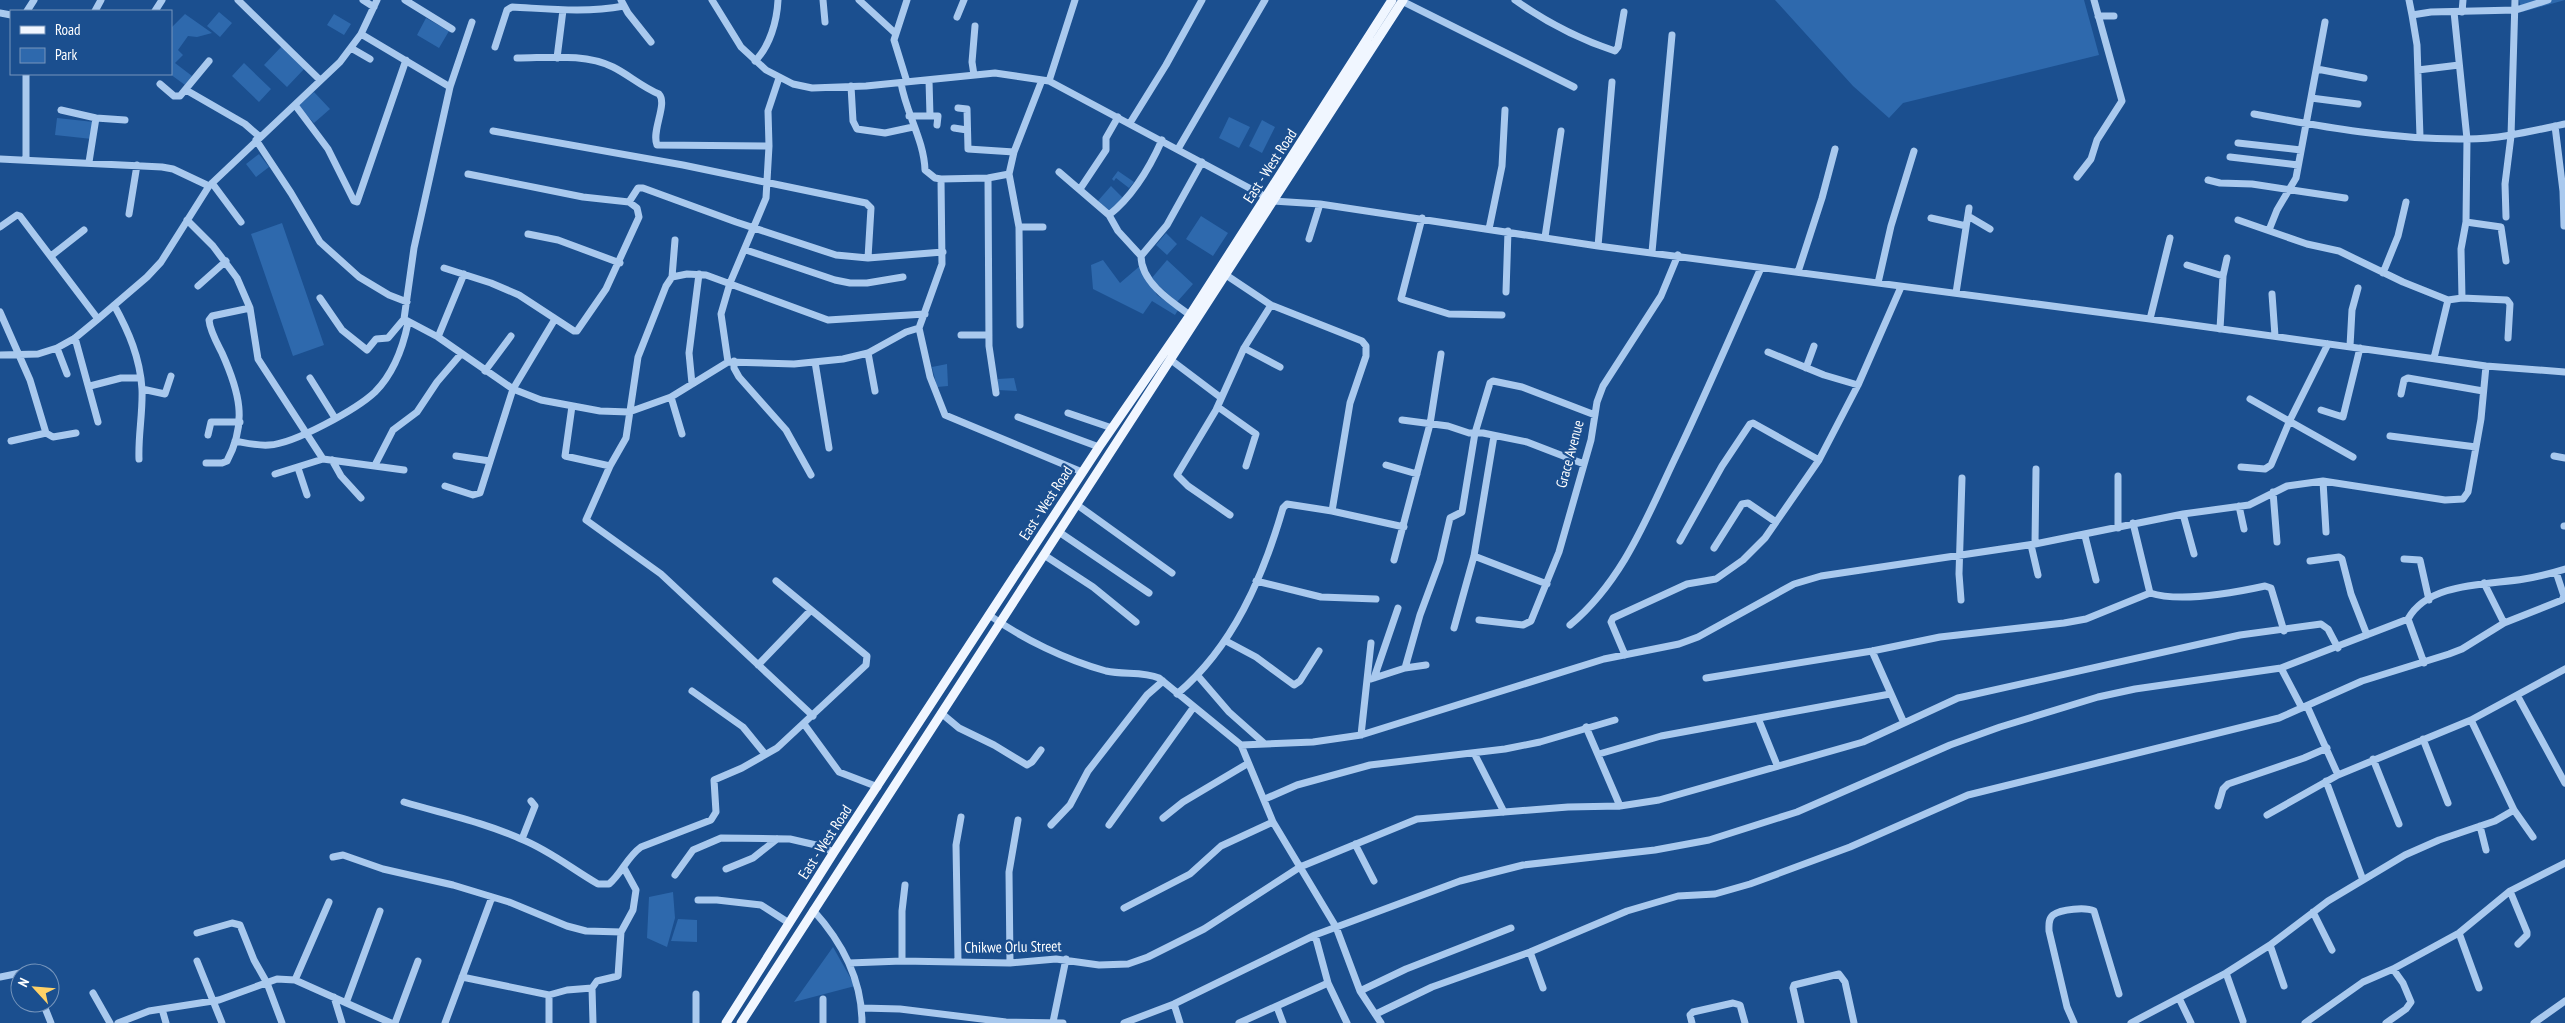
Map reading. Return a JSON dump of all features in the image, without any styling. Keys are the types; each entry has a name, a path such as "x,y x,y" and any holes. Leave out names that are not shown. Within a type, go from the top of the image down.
{"main road":[{"name":"East - West Road","path":"741,1023 1226,275 1270,199 1392,0"},
{"name":"East - West Road","path":"726,1023 834,852 1082,472 1270,199 1403,1"}],"street":[{"path":"238,0 320,80"},
{"path":"0,355 38,354 57,348 75,338 161,262 211,184 295,105 351,48 375,4 363,0"},
{"path":"405,0 452,29"},
{"path":"712,0 741,47 755,61 779,78 803,87 851,86 995,74 1045,81 1130,123 1270,199 1422,218 1598,246 1678,255 1761,268 2350,346 2486,366 2565,372"},
{"path":"755,61 764,49 774,26 778,0"},
{"path":"823,0 825,22"},
{"path":"859,0 895,33"},
{"path":"907,0 895,33 894,44 904,82 909,116 924,155 925,170 928,174 941,179 988,178 1009,174"},
{"path":"957,17 964,0"},
{"path":"1020,325 1019,227 1009,174 1014,152 1045,81 1075,0"},
{"path":"1130,123 1166,65 1202,0"},
{"path":"1178,149 1265,0"},
{"path":"1516,0 1546,20 1590,42 1615,51 1618,47 1624,12"},
{"path":"2077,177 2091,159 2097,140 2122,101 2121,90 2094,0"},
{"path":"2409,0 2417,45 2420,137"},
{"path":"2462,12 2463,0"},
{"path":"2506,217 2505,184 2511,136 2512,49 2516,10 2515,0"},
{"path":"2412,15 2516,10 2548,0"},
{"path":"1403,1 1574,87"},
{"path":"495,47 509,8 600,10 622,3 651,42"},
{"path":"557,58 563,10"},
{"path":"2454,12 2467,139 2466,222 2461,249 2462,298"},
{"path":"2098,16 2114,16"},
{"path":"235,440 270,445 286,443 335,418 375,392 388,375 402,348 414,248 450,87 472,22"},
{"path":"2269,230 2284,198 2291,190 2298,165 2325,22"},
{"path":"974,75 972,62 975,26"},
{"path":"360,34 450,87"},
{"path":"1652,252 1672,35"},
{"path":"351,48 370,59"},
{"path":"517,58 584,58 602,62 614,67 646,89 659,94 662,101 656,138 658,144 769,146"},
{"path":"295,105 328,149 354,201 358,202 406,60"},
{"path":"160,84 177,97 186,90 209,61"},
{"path":"2418,70 2459,65"},
{"path":"2317,69 2364,78"},
{"path":"26,75 26,160"},
{"path":"779,78 768,111 766,124 769,146 764,205 730,283 721,314 731,362 734,368 786,430 811,475"},
{"path":"929,80 930,116"},
{"path":"1598,246 1612,82"},
{"path":"851,86 853,121 857,129 885,133 913,127"},
{"path":"186,90 245,124 258,138 320,242 359,277 389,296 407,302"},
{"path":"2311,98 2358,104"},
{"path":"958,108 967,109 968,150 1014,152"},
{"path":"61,110 96,118 126,120"},
{"path":"1489,229 1502,166 1505,110"},
{"path":"2254,114 2306,123 2420,137 2467,139 2511,136 2565,124"},
{"path":"909,116 938,116 937,125"},
{"path":"1080,189 1106,150 1106,138 1118,117"},
{"path":"89,162 96,118"},
{"path":"2554,126 2563,191 2564,226"},
{"path":"954,128 967,130"},
{"path":"493,131 767,182 870,206 868,258"},
{"path":"1545,237 1561,131"},
{"path":"1110,215 1141,178 1162,140"},
{"path":"2238,143 2301,150"},
{"path":"1798,272 1835,149"},
{"path":"1878,283 1891,226 1914,150"},
{"path":"2230,157 2298,165"},
{"path":"0,159 89,162 173,169 211,184 241,222"},
{"path":"1190,314 1153,283 1141,265 1141,256 1167,225 1202,162"},
{"path":"129,214 137,165"},
{"path":"1059,172 1110,215 1118,231 1141,256"},
{"path":"444,268 519,295 574,331 580,330 620,263 639,217 637,208 629,202 583,197 468,174"},
{"path":"988,178 989,335 996,393"},
{"path":"941,179 942,252 938,278 919,328 930,377 945,415 1082,472"},
{"path":"2208,180 2345,198"},
{"path":"629,202 638,188 643,188 836,255 868,258 942,252"},
{"path":"2383,273 2398,236 2406,202"},
{"path":"1309,239 1320,204"},
{"path":"1956,293 1968,212 1990,229"},
{"path":"0,227 18,215 98,319"},
{"path":"1422,218 1401,299 1449,314 1502,315"},
{"path":"1931,218 1966,226"},
{"path":"187,220 226,261 245,294 250,308 258,359 323,460"},
{"path":"2238,220 2307,244 2340,251 2383,273 2448,300 2462,298 2509,301 2508,338"},
{"path":"2466,222 2501,228 2506,261"},
{"path":"1019,227 1043,228"},
{"path":"51,256 84,230"},
{"path":"1506,292 1508,232"},
{"path":"528,234 558,240 620,263"},
{"path":"2150,319 2170,238"},
{"path":"675,240 672,277 666,286 638,357 626,438 587,514 587,522 627,548 661,574 813,716"},
{"path":"746,250 835,280 850,283 903,277"},
{"name":"Grace Avenue","path":"1478,620 1522,625 1528,623 1547,584 1559,552 1584,464 1603,386 1661,296 1678,255"},
{"path":"2220,329 2223,276 2227,258"},
{"path":"198,286 226,261"},
{"path":"2187,265 2223,276"},
{"path":"1570,625 1600,596 1646,525 1699,411 1761,268"},
{"path":"438,337 464,274"},
{"path":"672,277 678,274 699,274 730,283 828,320 925,314"},
{"path":"692,384 689,353 699,274"},
{"path":"1226,275 1272,305 1362,341 1366,346 1366,356 1350,403 1332,510"},
{"path":"1625,654 1611,622 1613,618 1687,584 1716,579 1743,560 1765,538 1819,460 1858,385 1901,287"},
{"path":"2350,346 2352,310 2358,288"},
{"path":"2272,294 2275,336"},
{"path":"320,298 342,330 366,350 379,337 388,338 406,321"},
{"path":"2434,358 2448,300"},
{"path":"114,305 129,333 136,354 142,390 139,459"},
{"path":"1230,515 1183,483 1177,475 1218,406 1220,397 1244,348 1272,305"},
{"path":"206,463 222,464 227,461 240,422 240,401 209,320 212,316 250,308"},
{"path":"0,312 30,380 46,433"},
{"path":"445,486 477,495 484,484 513,389 555,319"},
{"path":"406,321 438,337 513,389 541,400 600,411 630,412 671,397 731,362 794,364 868,353 906,332 919,328"},
{"path":"961,335 989,335"},
{"path":"485,371 512,336"},
{"path":"75,338 90,386 98,422"},
{"path":"2241,467 2268,468 2328,344"},
{"path":"1806,368 1814,346"},
{"path":"57,348 67,374"},
{"path":"1244,348 1280,367"},
{"path":"2321,410 2343,417 2360,348"},
{"path":"1768,352 1806,368 1858,385"},
{"path":"868,353 875,391"},
{"path":"375,465 393,430 417,412 437,382 461,354"},
{"path":"1394,560 1430,424 1441,354"},
{"path":"1171,360 1220,397"},
{"path":"815,362 829,448"},
{"path":"1242,746 1313,742 1361,735 1625,654 1650,651 1698,636 1794,584 1821,576 2084,536 2133,523 2249,504 2287,486 2323,481 2369,487 2420,498 2458,500 2466,496 2468,492 2476,447 2486,366"},
{"path":"142,390 165,394 172,376"},
{"path":"90,386 126,378 140,378"},
{"path":"310,378 335,418"},
{"path":"2401,394 2404,380 2408,378 2483,391"},
{"path":"1405,668 1440,561 1450,518 1462,512 1474,433 1487,387 1493,381 1522,387 1595,415"},
{"path":"671,397 682,434"},
{"path":"2250,399 2268,411 2290,420 2353,457"},
{"path":"572,406 565,456 610,466"},
{"path":"1218,406 1256,434 1246,466"},
{"path":"1068,413 1112,428"},
{"path":"1018,417 1099,447"},
{"path":"1402,420 1448,426 1462,432 1527,442 1584,464"},
{"path":"208,435 211,422 240,422"},
{"path":"1680,541 1722,466 1750,424 1753,423 1819,460"},
{"path":"11,441 46,433 53,437 76,433"},
{"path":"1454,628 1474,556 1494,436"},
{"path":"2390,436 2476,447"},
{"path":"456,456 490,461"},
{"path":"2554,456 2565,458"},
{"path":"275,474 323,460 404,470"},
{"path":"332,460 341,476 361,498"},
{"path":"1386,466 1417,474"},
{"path":"298,468 307,495"},
{"path":"2036,469 2033,545 2038,576"},
{"path":"2118,476 2118,528"},
{"path":"1961,600 1962,478"},
{"path":"2323,481 2326,532"},
{"path":"2273,492 2277,542"},
{"path":"1714,548 1742,504 1748,503 1776,522"},
{"path":"1076,504 1172,573"},
{"path":"1177,694 1198,676 1226,641 1256,581 1283,508 1287,504 1332,510 1404,527"},
{"path":"2239,506 2244,529"},
{"path":"2183,514 2194,554"},
{"path":"2133,523 2150,592"},
{"path":"1059,532 1149,593"},
{"path":"2084,536 2096,580"},
{"path":"1044,555 1093,586 1136,622"},
{"path":"1474,556 1547,584"},
{"path":"2310,562 2339,556 2342,558 2351,594 2367,635"},
{"path":"2404,559 2420,560 2429,600"},
{"path":"1124,1023 1174,1004 1315,935 1460,881 1523,865 1655,850 1709,840 1797,812 1950,745 2000,727 2098,697 2172,683 2281,668 2338,648 2408,619 2412,613 2429,600 2452,589 2484,583 2525,579 2565,569"},
{"path":"1376,1014 1440,983 1530,952 1647,904 1678,896 1715,894 1750,884 1858,843 1968,795 2260,723 2304,707 2362,681 2424,663 2462,649 2504,623 2562,600 2564,596 2556,572"},
{"path":"404,802 448,816 462,817 522,839 598,884 609,884 624,868 633,852 641,847 711,820 716,812 714,780 742,768 777,748 866,665 867,656 776,581"},
{"path":"1256,581 1321,597 1376,599"},
{"path":"2484,583 2504,623"},
{"path":"1706,678 1872,651 1940,637 2064,624 2086,619 2150,592 2159,596 2182,596 2265,586 2270,588 2284,631"},
{"path":"1374,678 1398,608"},
{"path":"758,665 811,610"},
{"path":"990,615 1011,630 1086,664 1122,674 1152,675 1163,681 1193,708 1242,746 1273,822 1336,927 1360,991 1381,1023"},
{"path":"2408,619 2424,663"},
{"name":"Chikwe Orlu Street","path":"849,963 958,961 1010,963 1066,959 1111,965 1128,964 1148,957 1204,929 1300,867 1417,819 1620,806 1659,800 1863,742 1958,698 2240,635 2325,625 2338,648"},
{"path":"1226,641 1256,657 1294,685 1300,680 1318,651"},
{"path":"1361,735 1371,643"},
{"path":"1872,651 1904,723"},
{"path":"1366,682 1405,668 1426,665"},
{"path":"2281,668 2327,748 2338,775"},
{"path":"2267,815 2338,775 2471,720 2565,669"},
{"path":"1198,676 1230,712 1265,744"},
{"path":"1051,825 1070,805 1088,771 1147,695 1163,681"},
{"path":"692,691 744,727 765,754"},
{"path":"1599,754 1660,736 1890,694"},
{"path":"2517,695 2565,783"},
{"path":"1109,826 1193,708"},
{"path":"941,713 959,728 994,745 1027,765 1032,762 1041,750"},
{"path":"1758,718 1777,766"},
{"path":"1265,800 1297,785 1370,765 1474,753 1540,742 1615,720"},
{"path":"2471,720 2514,810 2533,837"},
{"path":"804,724 839,772 878,787"},
{"path":"1586,727 1620,806"},
{"path":"2423,739 2448,803"},
{"path":"2218,806 2223,789 2228,784 2304,758 2327,748"},
{"path":"1474,753 1504,812"},
{"path":"2374,759 2399,824"},
{"path":"1163,818 1183,802 1248,764"},
{"path":"2326,781 2363,880"},
{"path":"522,839 535,806 531,801"},
{"path":"2132,1023 2226,973 2270,945 2313,912 2405,855 2439,840 2495,821 2514,810"},
{"path":"958,961 956,845 961,817"},
{"path":"1010,963 1009,872 1018,820"},
{"path":"1124,908 1190,874 1221,846 1273,822"},
{"path":"2480,826 2486,850"},
{"path":"675,875 693,850 721,838 802,841 834,852"},
{"path":"726,869 753,858 777,839"},
{"path":"1355,844 1374,881"},
{"path":"333,857 343,855 383,869 420,876 492,897 567,926 586,931 621,932"},
{"path":"2304,1023 2363,982 2393,969 2459,933 2510,891 2565,864"},
{"path":"593,1023 592,988 597,981 618,976 621,932 633,910 636,890 624,868"},
{"path":"902,961 902,911 905,885"},
{"path":"2510,891 2528,935 2518,944"},
{"path":"445,1023 492,897"},
{"path":"698,900 717,900 761,905 789,923"},
{"path":"295,980 329,902"},
{"path":"2074,1023 2067,1007 2049,931 2050,919 2055,914 2088,909 2094,911 2119,994"},
{"path":"814,910 837,940 849,963 859,987 862,1023"},
{"path":"346,1003 380,911"},
{"path":"2313,912 2332,950"},
{"path":"197,933 238,923 242,927 254,960 267,983 282,1023"},
{"path":"1360,991 1406,969 1511,928"},
{"path":"2459,933 2479,988"},
{"path":"1315,935 1328,983 1347,1023"},
{"path":"2270,945 2284,986"},
{"path":"1530,952 1543,988"},
{"path":"1053,1022 1066,959"},
{"path":"197,961 222,1023"},
{"path":"118,1023 162,1009 213,1001 283,978 295,980 393,1023 418,961"},
{"path":"2386,1023 2406,1009 2411,1002 2403,983 2393,969"},
{"path":"2226,973 2243,1021"},
{"path":"1801,1023 1792,988 1794,985 1839,974 1845,982 1854,1023"},
{"path":"462,977 549,995 567,990 592,988"},
{"path":"1239,1023 1328,983"},
{"path":"93,993 110,1023"},
{"path":"696,994 696,1023"},
{"path":"549,995 549,1023"},
{"path":"334,997 342,1023"},
{"path":"2179,998 2191,1023"},
{"path":"823,999 823,1023"},
{"path":"2534,1023 2565,1001"},
{"path":"1692,1023 1690,1015 1693,1012 1733,1003 1740,1006 1745,1023"},
{"path":"1174,1004 1180,1023"},
{"path":"1277,1007 1283,1023"},
{"path":"862,1008 900,1009 1032,1023 1063,1023"},
{"path":"162,1009 166,1023"}],"green space":[{"path":"1775,0 2084,0 2099,55 1903,103 1889,118 1853,86"},
{"path":"2519,0 2565,0 2522,12"},
{"path":"219,12 232,23 220,37 207,26"},
{"path":"185,14 212,33 197,37 188,36 178,50 183,55 175,63 192,76 185,85 171,75 172,27"},
{"path":"334,14 351,24 344,35 327,25"},
{"path":"426,18 449,31 439,48 417,35"},
{"path":"282,46 305,68 287,87 264,65"},
{"path":"244,63 271,89 259,102 232,76"},
{"path":"314,92 330,109 314,123 298,106"},
{"path":"1229,117 1250,127 1239,148 1219,138"},
{"path":"57,118 94,122 92,139 55,135"},
{"path":"1262,120 1275,127 1262,153 1249,146"},
{"path":"259,154 269,167 256,177 246,164"},
{"path":"1118,171 1134,182 1129,188 1116,178 1114,181 1112,179"},
{"path":"1111,186 1123,198 1110,213 1097,202"},
{"path":"1201,216 1228,233 1213,256 1186,239"},
{"path":"282,223 324,345 293,356 251,234"},
{"path":"1166,233 1177,244 1167,255 1156,245"},
{"path":"1103,260 1120,283 1141,265 1157,295 1178,310 1175,315 1152,301 1143,314 1093,289 1091,265"},
{"path":"1167,260 1193,284 1177,302 1151,279"},
{"path":"947,364 948,386 937,387 932,367"},
{"path":"1014,378 1017,391 998,390 998,379"},
{"path":"673,892 675,918 667,947 647,938 649,897"},
{"path":"678,919 697,920 697,942 671,941"},
{"path":"833,947 855,986 794,1002"}]}
